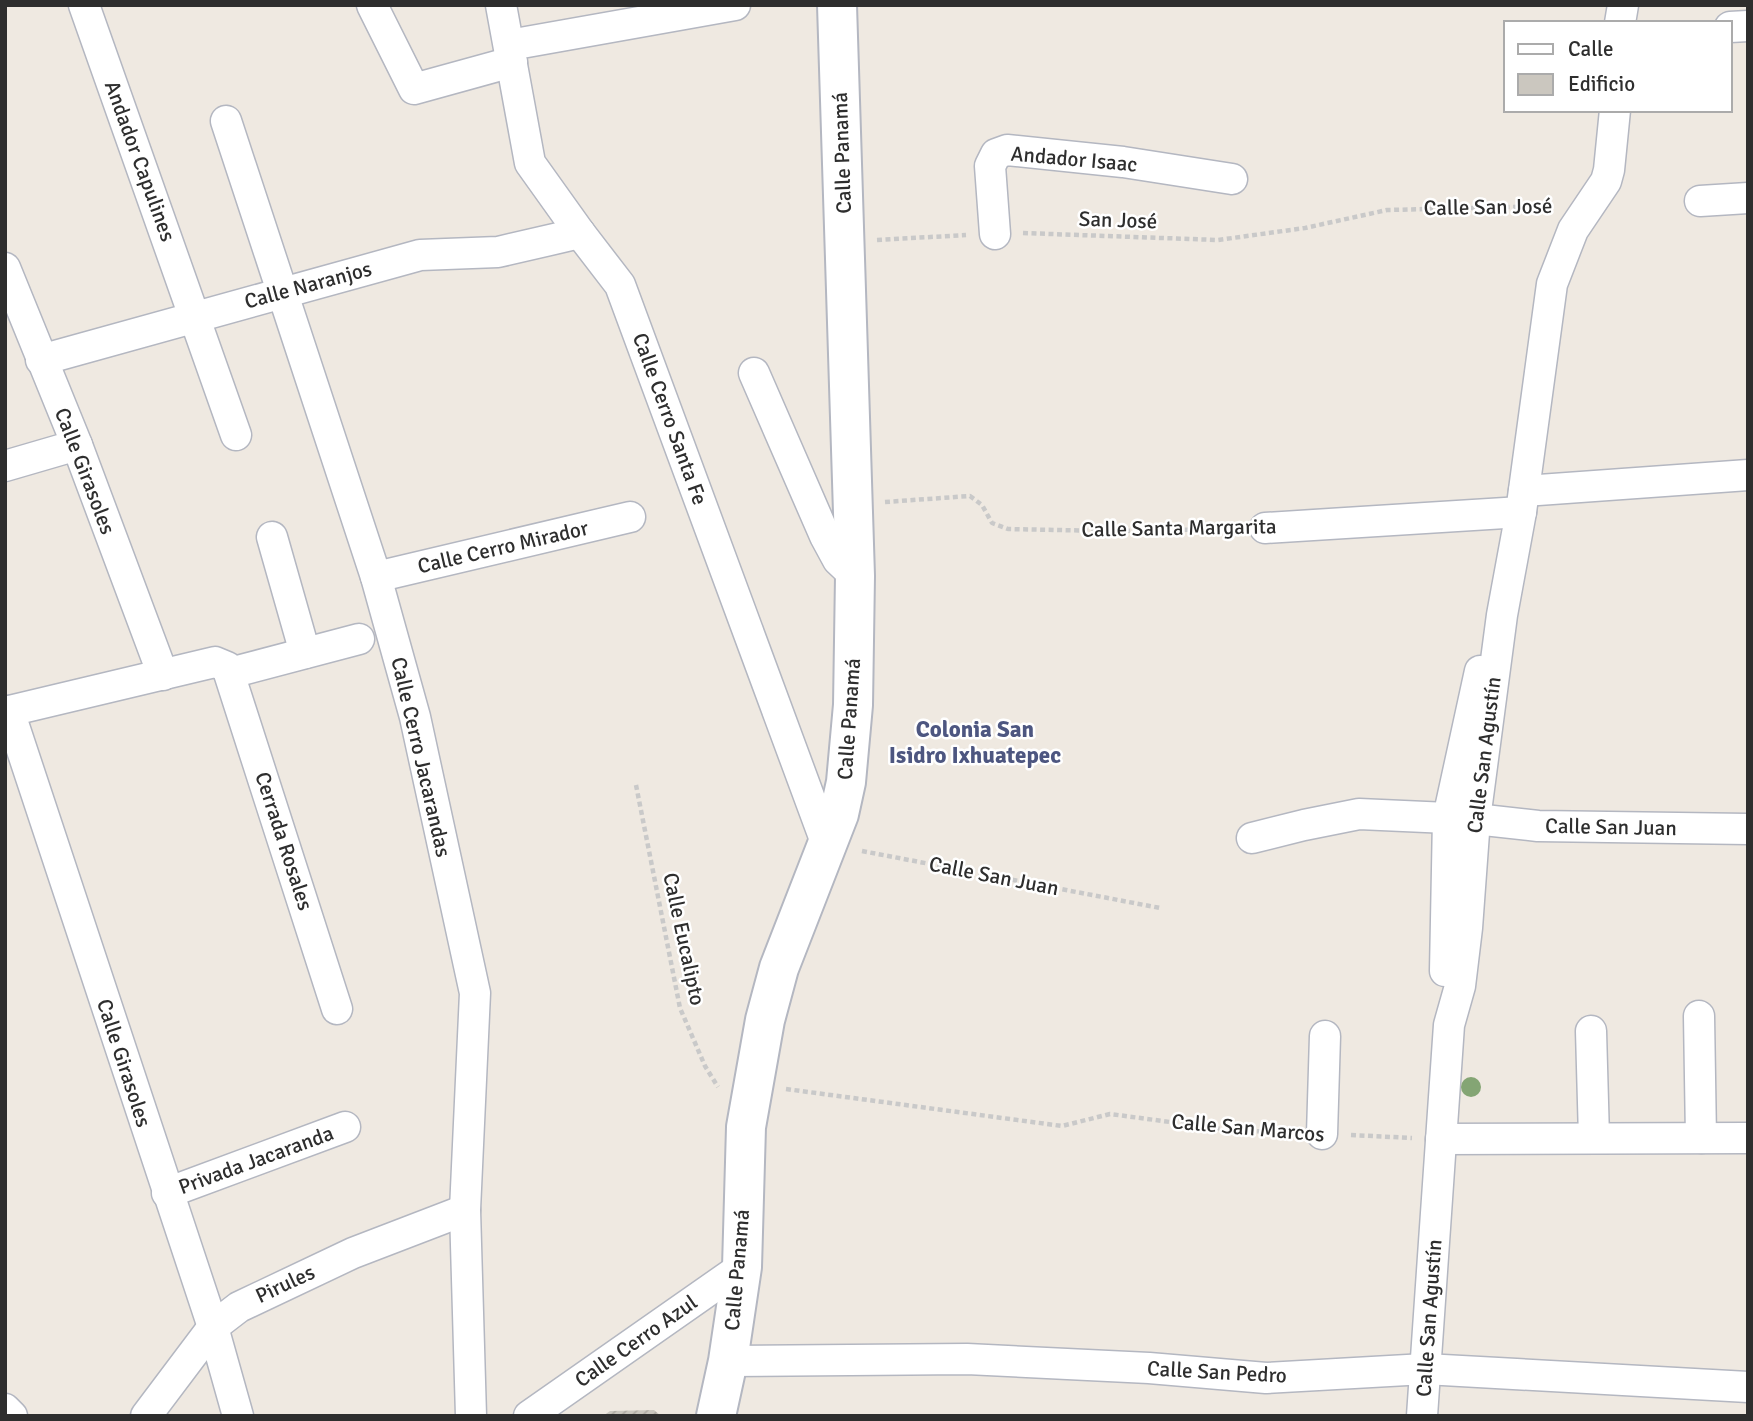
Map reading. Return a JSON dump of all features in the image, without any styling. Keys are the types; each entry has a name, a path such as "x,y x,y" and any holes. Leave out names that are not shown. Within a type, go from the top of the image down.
{"street":[{"name":"Andador Capulines","path":"84,5 236,435"},
{"path":"372,5 414,89 511,54 735,5"},
{"name":"Calle Cerro Santa Fe","path":"501,5 530,163 620,285 827,845"},
{"name":"Calle Panamá","path":"716,1416 728,1361 742,1266 746,1127 765,1020 779,968 839,814 846,782 853,705 855,576 837,5"},
{"name":"Calle San Agustín","path":"1422,1416 1449,1025 1460,986 1467,928 1461,818 1523,501 1552,284 1573,230 1606,181 1615,112"},
{"name":"Calle Cerro Jacarandas","path":"226,121 376,578 415,718 475,993 465,1210 471,1416"},
{"name":"Andador Isaac","path":"995,234 990,166 996,154 1007,150 1123,162 1233,179"},
{"path":"1700,201 1748,198"},
{"name":"Calle Naranjos","path":"41,360 420,255 498,252 580,233"},
{"name":"Calle Girasoles","path":"5,268 16,326 41,360 77,445 163,675"},
{"path":"754,373 825,536 838,560 855,576"},
{"path":"5,466 77,445"},
{"name":"Calle Santa Margarita","path":"1265,528 1523,501 1572,486 1748,475"},
{"name":"Calle Cerro Mirador","path":"376,578 630,517"},
{"path":"272,537 305,653"},
{"path":"7,711 215,662 227,667 230,673 359,639"},
{"name":"Cerrada Rosales","path":"230,673 337,1009"},
{"name":"Calle Girasoles","path":"7,711 213,1327 238,1416"},
{"name":"Calle San Juan","path":"1252,838 1359,814 1461,818 1538,826 1748,829"},
{"path":"1699,1016 1701,1138"},
{"path":"1591,1031 1594,1138"},
{"path":"1322,1134 1325,1036"},
{"name":"Privada Jacaranda","path":"167,1193 345,1127"},
{"path":"1441,1139 1748,1138"},
{"name":"Pirules","path":"146,1416 213,1327 225,1316 261,1294 353,1253 465,1210"},
{"name":"Calle Cerro Azul","path":"529,1416 742,1266"},
{"name":"Calle San Pedro","path":"728,1361 967,1359 1149,1368 1266,1378 1425,1369 1748,1387"},
{"path":"5,1409 12,1416"}],"path":[{"name":"Calle San José","path":"1387,210 1590,205"},
{"name":"San José","path":"846,242 1016,232 1219,240 1305,228 1387,210"},
{"name":"Calle Santa Margarita","path":"852,505 970,496 982,505 992,523 1008,529 1110,531 1265,528"},
{"name":"Calle Eucalipto","path":"636,785 680,1009 705,1066 746,1127"},
{"name":"Calle San Juan","path":"827,845 1160,908"},
{"name":"Calle San Marcos","path":"753,1084 1062,1126 1110,1114 1230,1130 1441,1139"}],"building":[{"path":"654,1410 661,1416 603,1416 610,1411"}],"district":[{"name":"Colonia San Isidro Ixhuatepec","path":"975,742"}]}
